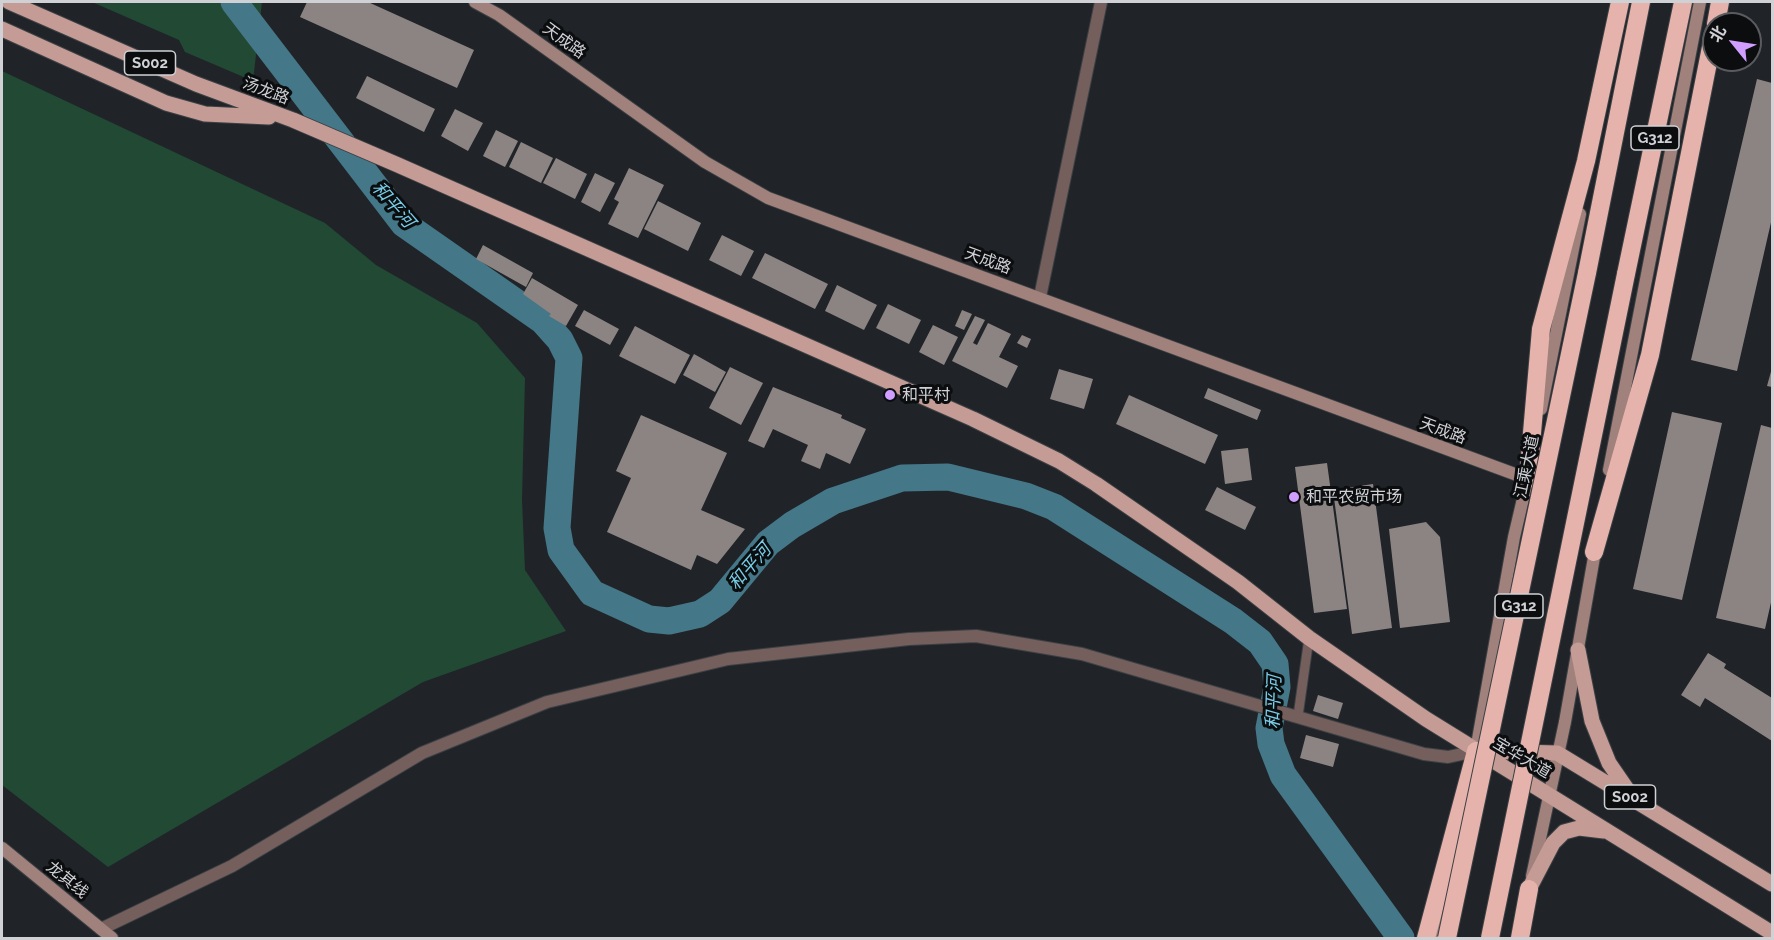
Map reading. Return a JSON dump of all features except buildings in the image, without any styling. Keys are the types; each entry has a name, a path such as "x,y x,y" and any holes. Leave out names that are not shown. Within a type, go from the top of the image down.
{"highway":[{"path":"1528,479 1541,329 1586,161 1620,2"},
{"name":"江乘大道","path":"1447,939 1523,585 1641,2"},
{"name":"G312","path":"1490,939 1683,2"},
{"path":"1594,552 1650,355 1706,72"},
{"path":"1430,938 1476,751"},
{"path":"1518,939 1529,889"}],"main road":[{"name":"汤龙路","path":"9,2 196,84 293,120"},
{"name":"汤龙路","path":"2,30 166,103 205,114 293,120"},
{"path":"293,120 792,338 1040,451 1096,483 1238,582 1309,638 1476,751"},
{"path":"1578,650 1592,721 1609,763 1634,800"},
{"name":"宝华大道","path":"1476,751 1557,753 1773,884"},
{"name":"宝华大道","path":"1476,751 1773,933"},
{"path":"1529,889 1553,843 1564,832 1579,828 1608,832"}],"street":[{"name":"天成路","path":"476,2 499,15 705,162 768,198 1528,479"},
{"path":"1040,297 1101,2"},
{"path":"101,929 232,866 422,753 547,702 728,659 909,639 976,636 1082,654 1424,754 1448,758 1476,751 1514,537 1528,479 1588,171 1626,2"},
{"path":"1528,939 1529,889 1565,722 1594,552 1700,2"},
{"name":"龙其线","path":"2,848 112,939"}],"lane":[{"path":"1298,716 1309,638"}],"green space":[{"path":"92,2 262,2 253,81 185,52 179,40"},
{"path":"2,71 325,223 376,265 477,323 525,378 522,500 525,570 566,631 423,682 108,867 2,785"}],"waterway":[{"name":"和平河","path":"234,2 404,224 543,321 560,340 569,358 557,528 561,550 592,593 649,619 669,621 700,614 720,601 768,543 792,525 833,501 902,478 948,477 1026,496 1054,507 1233,621 1260,642 1275,664 1277,687 1269,728 1271,744 1283,775 1401,938"}],"place":[{"name":"和平村","path":"890,395"},
{"name":"和平农贸市场","path":"1294,497"}]}
